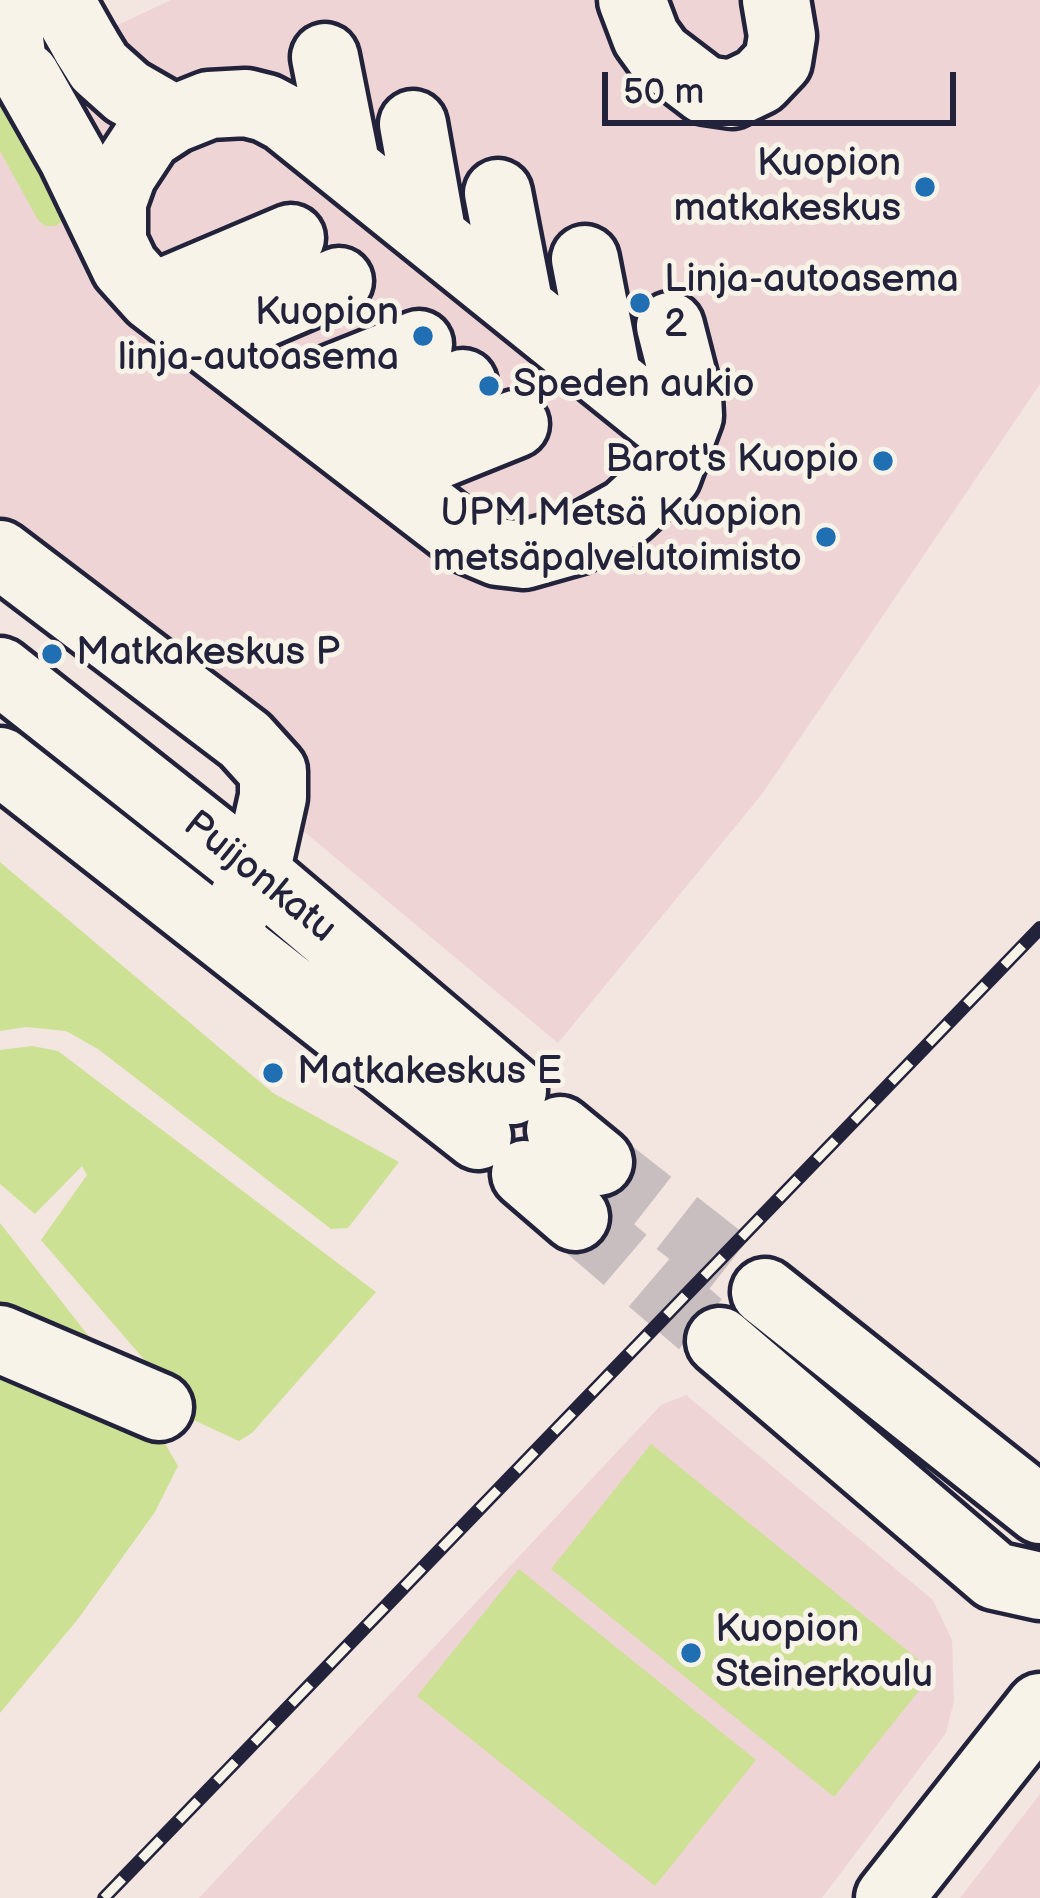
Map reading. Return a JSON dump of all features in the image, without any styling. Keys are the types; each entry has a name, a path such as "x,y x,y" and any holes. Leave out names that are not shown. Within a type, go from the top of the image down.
{"main road":[{"path":"632,0 646,37 659,55 705,90 732,94 759,81 778,61 782,36 776,0"},
{"path":"72,16 99,67 127,92 174,119"},
{"path":"8,29 125,267 467,539 498,552 524,555 577,540 627,512 667,475 519,308 499,192"},
{"path":"113,241 113,202 123,174 148,136 209,105 246,103 285,118 519,308 689,416 688,397 499,192"},
{"path":"499,192 519,308"},
{"path":"499,192 519,308"},
{"path":"499,192 519,308"},
{"path":"284,398 415,342"},
{"path":"284,398 415,342"},
{"path":"284,398 415,342"},
{"path":"284,398 415,342"},
{"path":"0,554 245,740 273,771 273,797 256,873 224,935"},
{"name":"Puijonkatu","path":"0,671 256,873 542,1152 224,935 4,771"},
{"path":"4,771 56,713"},
{"path":"765,1292 1040,1510"},
{"path":"0,1339 159,1407"},
{"path":"720,1341 995,1576 1040,1586"},
{"path":"889,1898 1040,1707"}],"shaded area":[{"path":"171,0 1040,0 1040,384 762,794 558,1043 236,775 0,590 0,80"},
{"name":"Kuopion Steinerkoulu","path":"686,1395 933,1600 952,1640 954,1701 946,1733 822,1898 199,1898 661,1405"},
{"path":"1040,1794 1040,1898 960,1898"}],"green space":[{"path":"0,92 30,130 67,218 56,226 38,220 0,151"},
{"path":"0,862 273,1093 399,1162 348,1228 331,1229 98,1049 66,1031 26,1027 0,1031"},
{"path":"32,1046 58,1051 376,1292 252,1433 239,1441 189,1418 173,1393 41,1240 87,1175 82,1166 35,1214 0,1184 0,1050"},
{"path":"0,1223 91,1339 75,1352 0,1318"},
{"path":"0,1352 155,1426 178,1466 155,1512 78,1619 0,1713"},
{"path":"651,1444 934,1672 834,1797 551,1569"},
{"path":"519,1569 756,1760 655,1886 417,1696"}],"tunnel":[{"path":"599,1162 765,1292"},
{"path":"575,1217 720,1341"}],"railway":[{"path":"104,1898 1040,928"}],"place":[{"name":"Kuopion matkakeskus","path":"925,187"},
{"name":"Linja-autoasema 2","path":"640,303"},
{"name":"Kuopion linja-autoasema","path":"423,336"},
{"name":"Speden aukio","path":"489,386"},
{"name":"Barot's Kuopio","path":"883,461"},
{"name":"UPM Metsä Kuopion metsäpalvelutoimisto","path":"826,537"},
{"name":"Matkakeskus P","path":"52,654"},
{"name":"Matkakeskus E","path":"273,1073"},
{"name":"Kuopion Steinerkoulu","path":"691,1653"}]}
